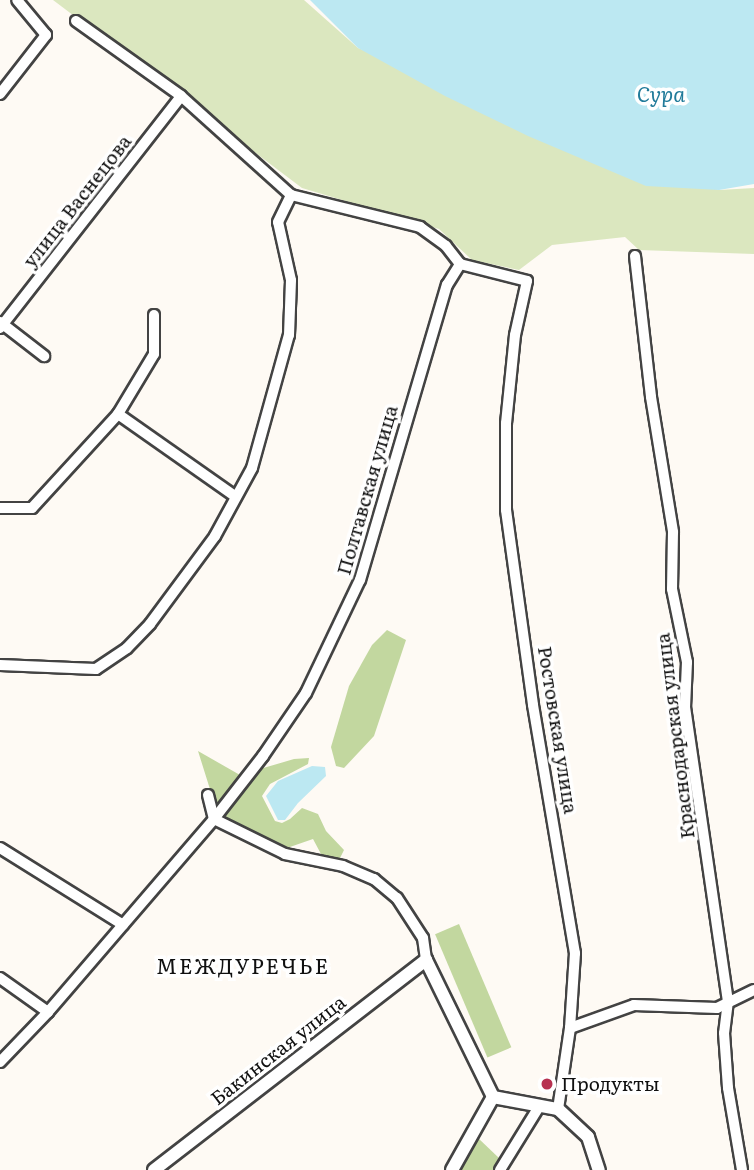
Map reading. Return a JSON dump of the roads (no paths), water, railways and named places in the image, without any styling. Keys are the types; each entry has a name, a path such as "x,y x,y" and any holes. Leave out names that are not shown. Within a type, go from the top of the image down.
{"street":[{"path":"0,94 46,35 17,0"},
{"path":"76,21 181,96 291,195 420,227 446,246 460,264"},
{"name":"улица Васнецова","path":"1,325 181,96"},
{"path":"0,665 96,669 127,648 150,624 215,536 252,468 289,335 291,280 278,222 291,195"},
{"name":"Краснодарская улица","path":"635,256 652,397 673,532 672,589 687,662 685,707 728,1001 724,1033 728,1088 742,1170"},
{"name":"Ростовская улица","path":"460,264 527,281 514,335 507,410 506,510 533,705 575,953 570,1028 558,1109"},
{"name":"Полтавская улица","path":"0,1062 48,1012 214,819 263,757 306,693 360,580 447,285 460,264"},
{"path":"0,508 32,508 118,414 154,354 154,316"},
{"path":"1,325 44,356"},
{"path":"118,414 236,497"},
{"path":"208,795 214,819 285,854 343,866 374,879 397,898 423,938 426,960 493,1097"},
{"path":"0,848 123,925"},
{"name":"Бакинская улица","path":"153,1170 426,960"},
{"path":"0,978 48,1012"},
{"path":"570,1028 634,1004 717,1008 754,990"},
{"path":"493,1097 558,1109 588,1137 599,1170"},
{"path":"452,1170 493,1097"},
{"path":"500,1170 540,1105"}],"water":[{"name":"Сура","path":"310,0 754,0 754,184 719,190 646,186 528,136 445,96 358,48"},
{"path":"312,766 325,767 326,776 285,820 278,820 266,796 278,781"}],"place":[{"name":"Продукты","path":"547,1084"}],"district":[{"name":"МЕЖДУРЕЧЬЕ","path":"243,965"}]}
